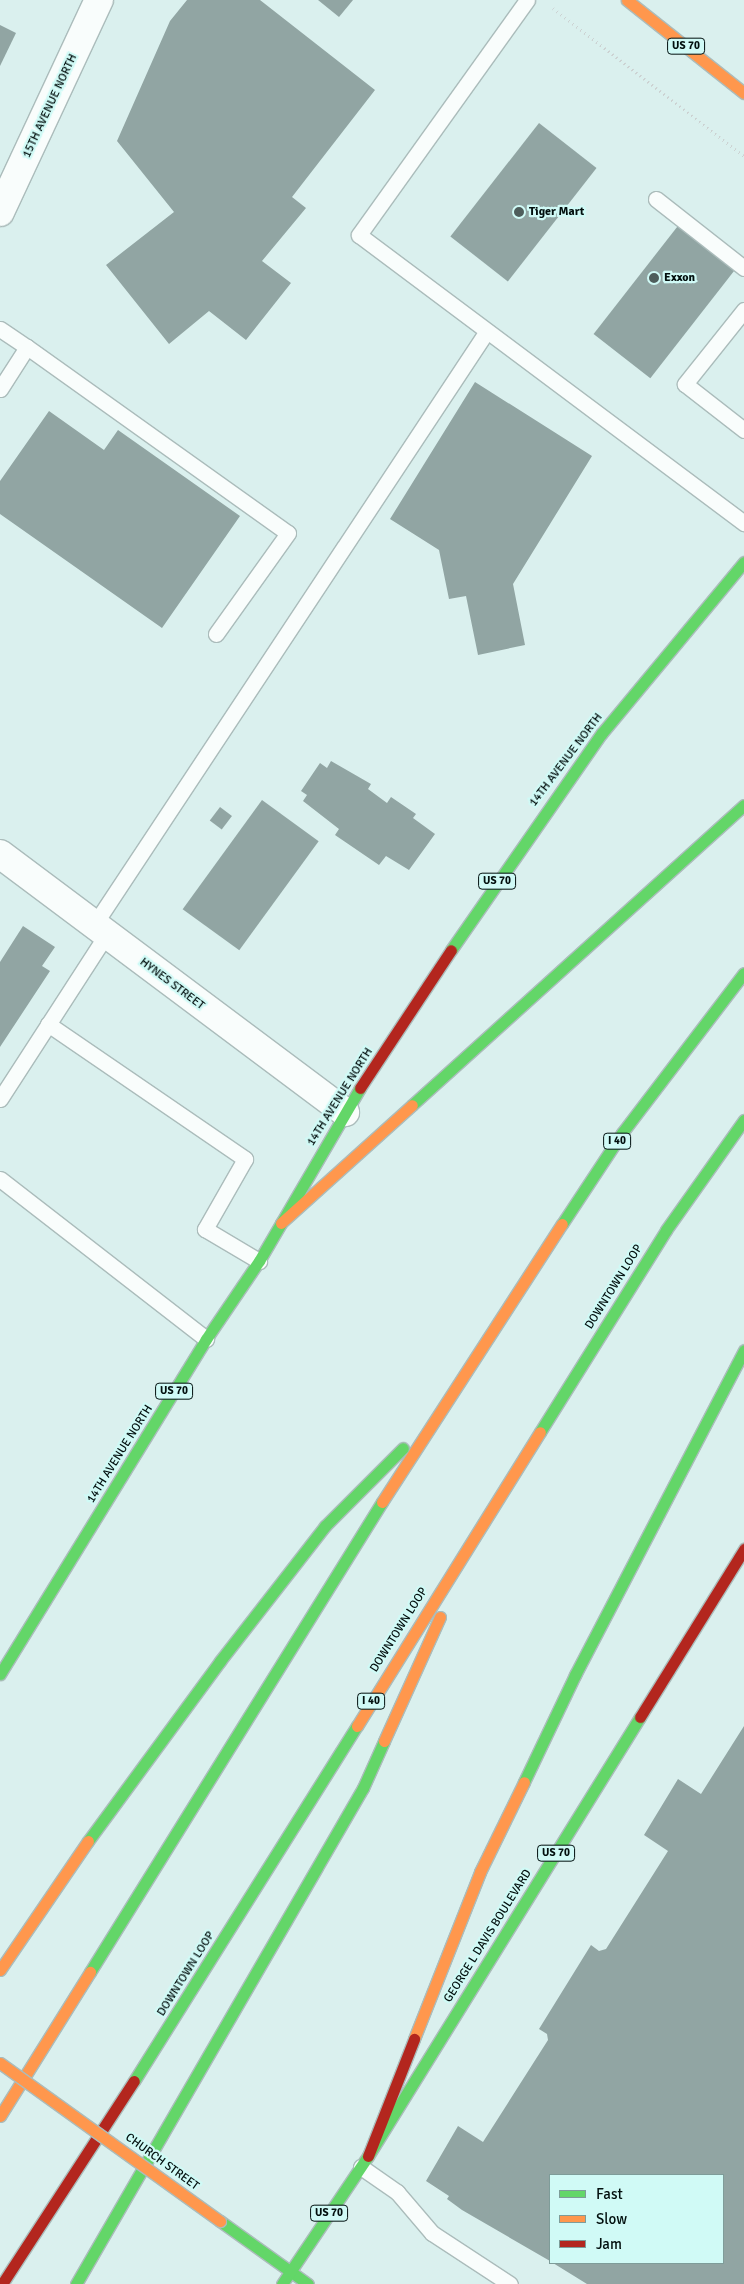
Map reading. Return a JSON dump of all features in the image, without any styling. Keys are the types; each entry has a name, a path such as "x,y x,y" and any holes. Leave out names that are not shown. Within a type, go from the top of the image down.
{"main road":[{"name":"US 70","path":"627,0 739,89"},
{"name":"14TH AVENUE NORTH","path":"0,1674 206,1339 260,1261 345,1112 539,818 602,733 744,562"},
{"path":"281,1223 744,805"},
{"name":"I 40","path":"0,2116 436,1415 622,1133 744,973"},
{"name":"DOWNTOWN LOOP","path":"2,2284 149,2059 485,1517 666,1230 744,1120"},
{"path":"365,2161 480,1872 575,1675 744,1350"},
{"path":"0,1970 119,1796 324,1526 436,1415"},
{"path":"76,2284 363,1788 485,1517"},
{"name":"GEORGE L DAVIS BOULEVARD","path":"282,2284 365,2161 744,1549"},
{"name":"CHURCH STREET","path":"0,2063 308,2284"}],"street":[{"name":"15TH AVENUE NORTH","path":"0,212 99,0"},
{"name":"HYNES STREET","path":"0,854 345,1112"}],"lane":[{"path":"527,0 359,234 744,523"},
{"path":"644,12 655,0"},
{"path":"739,89 744,71"},
{"path":"656,199 744,268"},
{"path":"744,310 685,384 744,430"},
{"path":"0,330 27,347 288,534 216,634"},
{"path":"0,1099 48,1024 100,930 487,331"},
{"path":"0,389 27,347"},
{"path":"48,1024 245,1159 205,1229 260,1261"},
{"path":"0,1179 206,1339"},
{"path":"365,2161 397,2192 432,2233 510,2284"}],"path":[{"path":"550,6 744,156"}],"building":[{"path":"187,0 260,0 375,90 292,197 306,208 262,261 291,283 246,340 209,311 169,344 106,265 174,212 117,141 170,21"},
{"path":"318,0 353,0 339,17"},
{"path":"0,25 16,33 0,66"},
{"path":"539,123 597,168 508,281 450,236"},
{"path":"681,222 738,266 650,378 594,334"},
{"path":"475,382 592,456 513,584 525,645 478,655 466,596 449,599 439,550 390,519"},
{"path":"49,411 104,450 118,430 240,516 162,628 0,514 0,481"},
{"path":"331,761 371,784 368,789 387,803 391,797 416,814 413,818 435,834 409,870 386,856 379,865 335,835 339,829 303,801 307,795 301,791 320,763 327,768"},
{"path":"262,800 319,841 239,950 183,909"},
{"path":"220,807 232,816 222,830 210,821"},
{"path":"23,926 55,947 42,966 50,971 0,1047 0,962"},
{"path":"744,1726 744,2284 587,2284 555,2264 724,2264 724,2174 549,2174 549,2260 462,2210 447,2199 449,2196 426,2181 458,2126 483,2142 548,2040 547,2034 539,2029 591,1945 599,1951 606,1949 668,1851 644,1835 678,1779 701,1794"}],"traffic: fast":[{"path":"451,950 602,733 744,562"},
{"path":"412,1105 744,805"},
{"path":"562,1224 622,1133 744,973"},
{"path":"0,1674 206,1339 259,1261 360,1088"},
{"path":"540,1432 666,1230 744,1120"},
{"path":"524,1782 575,1675 744,1350"},
{"path":"88,1841 220,1661 325,1526 403,1448"},
{"path":"90,1972 382,1502"},
{"path":"282,2284 368,2156 640,1717"},
{"path":"134,2081 357,1726"},
{"path":"76,2284 363,1788 384,1741"},
{"path":"220,2221 308,2284"}],"traffic: slow":[{"path":"627,0 744,93"},
{"path":"281,1223 412,1105"},
{"path":"382,1502 562,1224"},
{"path":"357,1726 540,1432"},
{"path":"384,1741 440,1617"},
{"path":"414,2039 480,1872 524,1782"},
{"path":"0,1970 88,1841"},
{"path":"0,2116 90,1972"},
{"path":"0,2063 220,2221"}],"traffic: jam":[{"path":"360,1088 451,950"},
{"path":"640,1717 744,1549"},
{"path":"368,2156 414,2039"},
{"path":"2,2284 134,2081"}],"place":[{"name":"Tiger Mart","path":"519,212"},
{"name":"Exxon","path":"654,278"}]}
